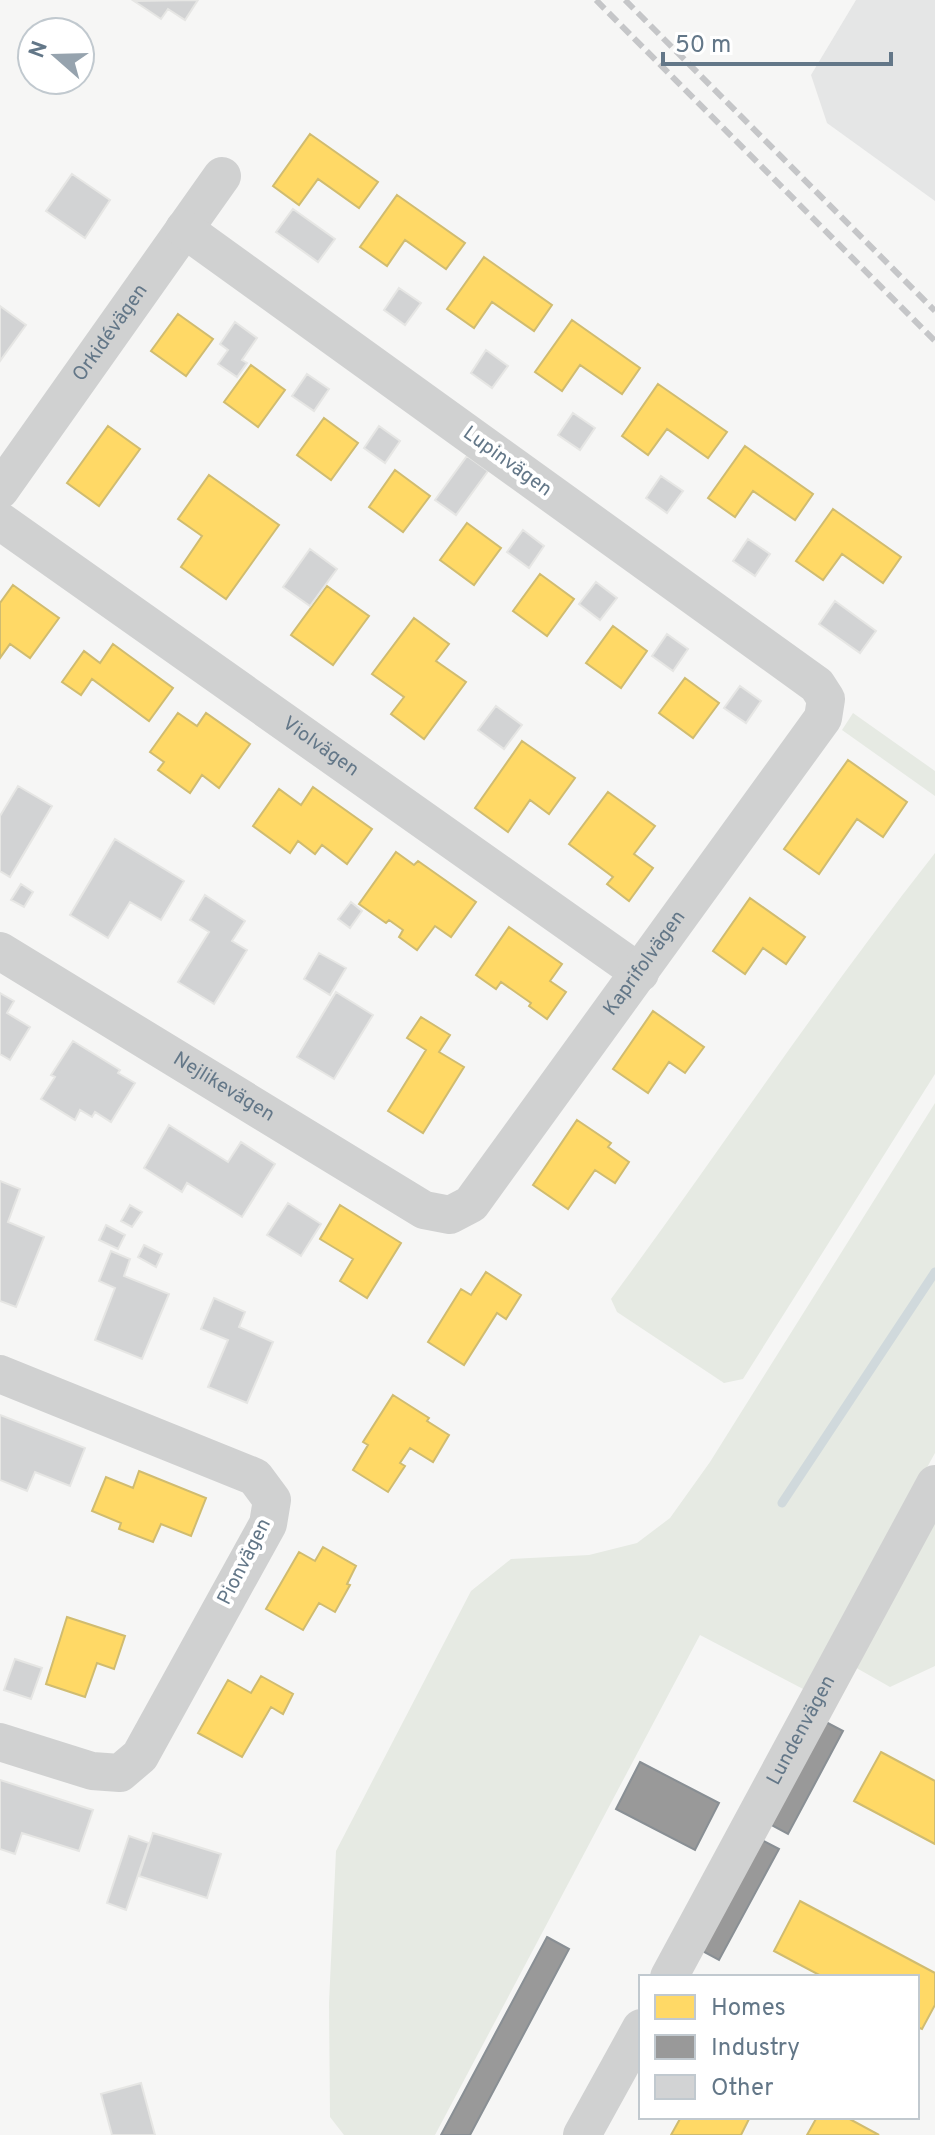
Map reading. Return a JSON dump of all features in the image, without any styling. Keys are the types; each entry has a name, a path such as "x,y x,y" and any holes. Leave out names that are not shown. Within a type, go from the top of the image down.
{"street":[{"name":"Orkidévägen","path":"0,490 222,176"},
{"name":"Lupinvägen","path":"184,229 817,685 826,699"},
{"name":"Violvägen","path":"0,521 640,973"},
{"name":"Kaprifolvägen","path":"450,1215 471,1204 640,973 823,718 826,699"},
{"name":"Nejlikevägen","path":"0,951 424,1210 450,1215"},
{"name":"Pionvägen","path":"0,1374 255,1477 272,1500 268,1524 140,1756 120,1773 92,1771 0,1742"},
{"name":"Lundenvägen","path":"670,1975 935,1484"},
{"path":"582,2135 639,2032"}],"shaded area":[{"path":"856,0 935,0 935,201 827,123 811,75"},
{"path":"853,713 935,771 935,796 842,730"},
{"path":"935,853 935,1074 743,1379 724,1383 617,1312 611,1299 852,963"},
{"path":"935,1103 935,1453 805,1690 700,1635 435,2135 344,2135 330,2117 329,2003 336,1851 471,1591 511,1559 589,1555 637,1543 670,1518 710,1462"},
{"path":"935,1511 935,1666 890,1687 853,1666"}],"building: Homes":[{"path":"310,134 378,182 359,208 318,179 299,205 273,186"},
{"path":"397,195 465,243 446,269 405,240 387,266 360,247"},
{"path":"484,257 552,305 534,331 492,302 474,328 447,309"},
{"path":"178,314 213,339 186,376 151,351"},
{"path":"572,320 640,368 622,394 580,365 562,391 535,372"},
{"path":"251,365 285,390 258,427 224,402"},
{"path":"658,384 727,432 708,458 667,429 648,455 622,436"},
{"path":"324,418 358,443 331,480 297,455"},
{"path":"108,426 140,449 99,506 67,483"},
{"path":"745,446 813,494 795,520 753,491 735,517 708,498"},
{"path":"395,470 430,496 403,532 369,507"},
{"path":"209,475 279,525 226,599 181,567 202,536 178,519"},
{"path":"833,509 901,557 883,583 842,554 823,580 796,561"},
{"path":"467,523 501,548 474,585 440,560"},
{"path":"540,574 574,599 547,636 513,611"},
{"path":"13,585 59,618 30,658 10,644 0,658 0,603"},
{"path":"327,586 369,616 333,665 291,635"},
{"path":"414,618 449,644 436,661 466,682 424,739 391,714 404,697 372,674"},
{"path":"613,626 647,651 621,688 586,663"},
{"path":"113,644 173,688 149,721 92,679 81,695 62,682 84,651 100,663"},
{"path":"685,678 719,703 693,738 659,713"},
{"path":"178,713 197,726 206,713 250,744 219,788 202,775 190,793 158,770 164,762 150,752"},
{"path":"522,741 575,778 549,814 530,800 508,832 475,808"},
{"path":"848,760 907,802 883,837 857,819 819,874 784,849"},
{"path":"313,787 372,829 347,864 322,845 315,854 298,841 290,853 253,826 279,789 301,805"},
{"path":"608,792 655,826 634,854 653,868 629,901 607,884 613,877 569,844"},
{"path":"396,852 414,865 418,861 476,902 451,937 435,926 417,950 399,937 403,930 389,920 386,923 359,904"},
{"path":"750,898 805,937 786,964 763,948 745,974 713,951"},
{"path":"509,927 562,964 550,981 566,992 547,1019 529,1006 531,1003 501,982 496,989 476,975"},
{"path":"653,1011 704,1047 685,1073 669,1062 648,1093 613,1069"},
{"path":"421,1017 450,1035 439,1052 464,1067 423,1133 388,1111 426,1050 407,1038"},
{"path":"577,1120 611,1143 608,1147 629,1162 615,1183 595,1170 568,1209 533,1185"},
{"path":"340,1205 401,1243 367,1298 340,1281 353,1259 320,1239"},
{"path":"486,1272 521,1295 506,1319 497,1313 464,1365 428,1342 461,1289 471,1295"},
{"path":"393,1395 449,1435 433,1462 410,1448 400,1463 405,1466 388,1492 353,1470 368,1445 363,1442"},
{"path":"139,1471 206,1498 191,1536 161,1524 153,1542 119,1529 121,1523 92,1511 106,1477 133,1488"},
{"path":"323,1547 356,1566 347,1584 350,1585 335,1612 319,1603 303,1630 266,1609 299,1552 315,1561"},
{"path":"67,1617 125,1636 114,1669 97,1663 85,1697 46,1684"},
{"path":"261,1676 293,1694 283,1714 271,1707 242,1757 198,1733 228,1680 251,1693"},
{"path":"881,1752 935,1781 935,1844 854,1801"},
{"path":"800,1901 935,1973 935,2005 922,2029 919,2028 919,1975 819,1975 774,1951"},
{"path":"680,2119 749,2119 741,2135 671,2135"},
{"path":"816,2119 850,2119 879,2135 807,2135"}],"building: Industry":[{"path":"820,1719 843,1731 788,1834 766,1822"},
{"path":"640,1762 719,1803 695,1850 616,1809"},
{"path":"756,1837 779,1849 719,1960 697,1948"},
{"path":"547,1937 569,1949 470,2135 441,2135"}],"building: Other":[{"path":"198,0 185,20 168,9 161,19 134,1"},
{"path":"72,174 110,200 85,238 46,211"},
{"path":"293,209 335,239 318,262 276,232"},
{"path":"399,288 421,303 405,325 384,310"},
{"path":"0,306 26,325 0,361"},
{"path":"235,322 257,338 242,360 247,363 237,377 218,364 228,350 220,344"},
{"path":"486,350 508,366 492,388 471,373"},
{"path":"307,374 329,389 314,411 292,396"},
{"path":"573,413 595,428 580,450 558,435"},
{"path":"379,426 400,441 385,463 364,448"},
{"path":"467,456 488,471 456,515 435,500"},
{"path":"661,476 683,491 667,513 646,498"},
{"path":"523,530 544,546 529,568 507,552"},
{"path":"748,539 770,554 755,576 733,561"},
{"path":"310,549 337,569 310,606 283,587"},
{"path":"596,582 617,598 600,620 579,604"},
{"path":"835,601 876,631 860,653 819,624"},
{"path":"667,634 688,649 673,671 652,656"},
{"path":"740,686 761,701 746,723 724,708"},
{"path":"496,706 522,725 504,749 478,730"},
{"path":"18,786 52,806 10,877 0,871 0,816"},
{"path":"115,839 184,881 161,920 130,902 108,938 70,915"},
{"path":"21,884 33,892 24,907 11,900"},
{"path":"205,895 245,921 232,941 247,950 214,1004 178,982 209,932 190,920"},
{"path":"351,902 362,911 350,928 338,919"},
{"path":"319,953 346,968 330,995 304,979"},
{"path":"336,992 373,1015 334,1079 297,1057"},
{"path":"0,993 14,1001 7,1013 30,1027 10,1060 0,1054"},
{"path":"73,1041 135,1083 111,1122 95,1112 92,1117 80,1110 75,1120 41,1099 55,1077 51,1075"},
{"path":"169,1125 228,1162 241,1142 275,1164 242,1217 187,1183 182,1192 144,1168"},
{"path":"0,1181 20,1189 8,1222 44,1237 16,1307 0,1301"},
{"path":"288,1203 321,1224 301,1256 267,1235"},
{"path":"130,1205 142,1212 132,1227 121,1221"},
{"path":"106,1225 125,1235 118,1249 99,1240"},
{"path":"144,1245 162,1254 156,1267 138,1257"},
{"path":"111,1251 130,1259 124,1276 169,1294 142,1359 95,1340 115,1288 99,1281"},
{"path":"214,1298 245,1312 239,1327 273,1342 247,1403 208,1387 228,1340 201,1329"},
{"path":"0,1415 85,1448 70,1486 35,1472 27,1491 0,1480"},
{"path":"15,1659 42,1668 31,1699 4,1690"},
{"path":"0,1780 93,1810 79,1851 22,1833 15,1854 0,1849"},
{"path":"153,1833 221,1854 207,1898 139,1876"},
{"path":"129,1836 149,1843 126,1910 107,1903"},
{"path":"141,2083 155,2135 112,2135 101,2094"}],"waterway":[{"path":"782,1503 935,1272"}],"railway":[{"path":"596,0 935,341"},
{"path":"625,0 935,311"}]}
